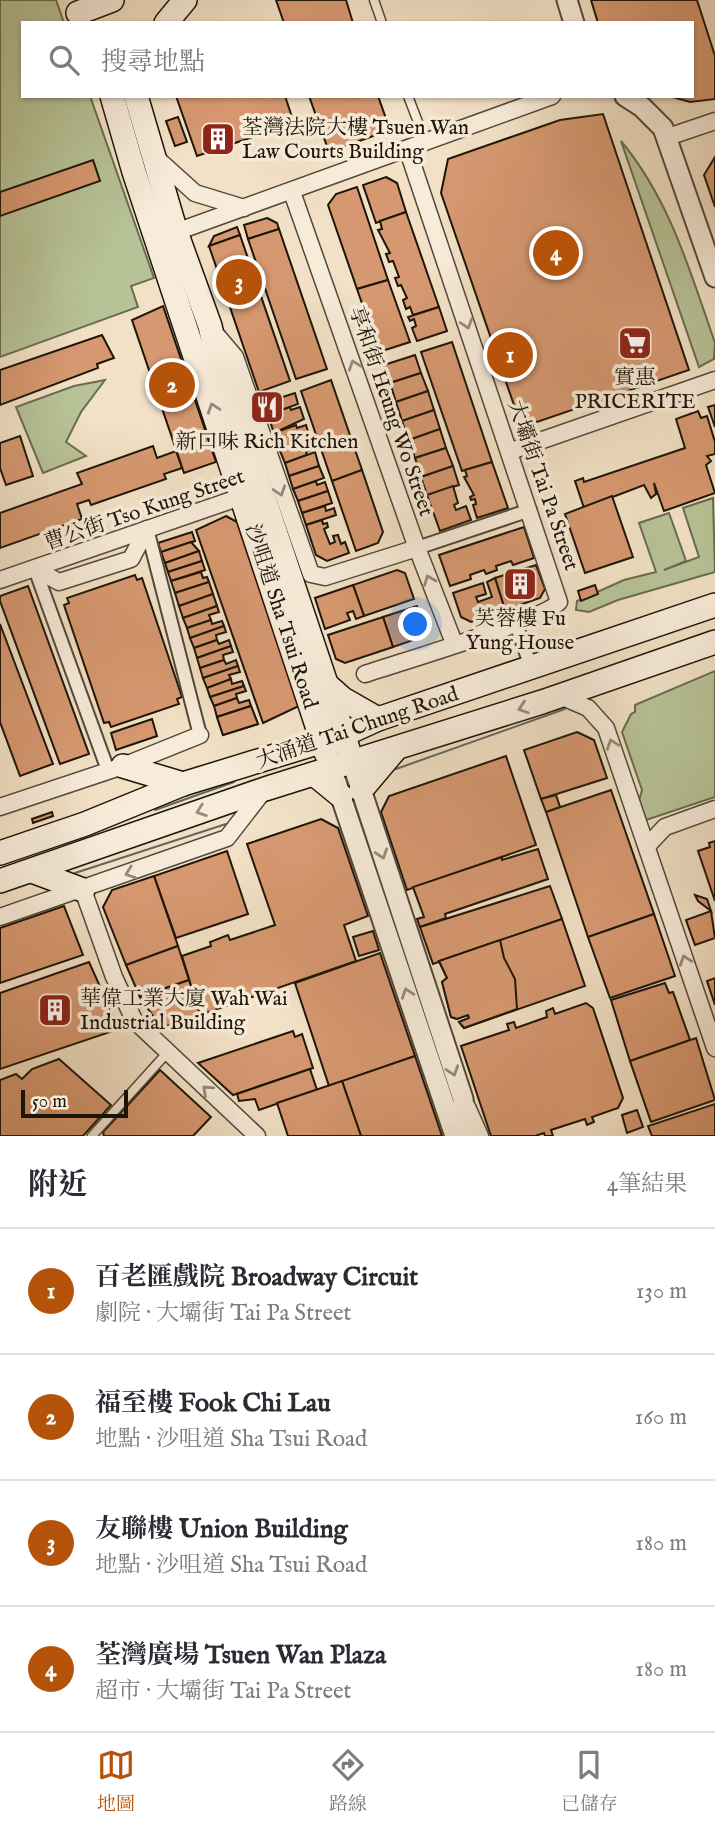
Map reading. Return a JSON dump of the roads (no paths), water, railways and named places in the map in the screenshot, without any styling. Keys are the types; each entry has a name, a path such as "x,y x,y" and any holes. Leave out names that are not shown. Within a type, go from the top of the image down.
{"main road":[{"path":"168,21 185,0"},
{"name":"沙咀道 Sha Tsui Road","path":"113,98 328,700 333,738 332,768"},
{"name":"沙咀道 Sha Tsui Road","path":"137,98 176,232 210,326 252,493"},
{"name":"大涌道 Tai Chung Road","path":"0,853 85,824 183,784 333,738 378,719 715,605"},
{"name":"大涌道 Tai Chung Road","path":"0,881 265,789 394,751 715,642"},
{"path":"328,700 378,719"},
{"path":"332,768 351,793 394,751"},
{"path":"124,767 183,784"},
{"path":"32,871 74,887"}],"street":[{"path":"567,0 573,21"},
{"path":"176,232 408,151 547,98"},
{"path":"628,98 656,119 668,137 715,277"},
{"path":"668,137 715,121"},
{"name":"大壩街 Tai Pa Street","path":"408,151 559,595 559,602 554,609 516,624"},
{"path":"154,156 195,193 244,208"},
{"name":"享和街 Heung Wo Street","path":"292,192 417,548 454,643"},
{"name":"沙咀道 Sha Tsui Road","path":"210,326 235,357 308,570 315,577 325,577 417,548"},
{"path":"511,451 715,380"},
{"name":"曹公街 Tso Kung Street","path":"0,580 252,493"},
{"path":"417,548 530,510"},
{"path":"36,569 59,582 131,559 147,529"},
{"path":"0,790 3,806 124,767 200,734 147,529"},
{"path":"36,569 124,767"},
{"path":"365,674 516,624 531,667"},
{"path":"560,696 588,708 606,727 715,1048"},
{"name":"沙咀道 Sha Tsui Road","path":"332,768 351,793 463,1099 480,1136"},
{"name":"大涌道 Tai Chung Road","path":"0,917 74,887 227,838 265,789"},
{"name":"沙咀道 Sha Tsui Road","path":"351,793 455,1136"},
{"path":"647,846 664,827 715,809"},
{"path":"74,887 124,1003 134,1020 257,1136"},
{"name":"沙咀道 Sha Tsui Road","path":"463,1099 467,1136"}],"lane":[{"path":"374,0 381,21"},
{"path":"409,98 426,143"},
{"path":"92,1136 167,1053"}],"place":[{"name":"荃灣法院大樓 Tsuen Wan Law Courts Building","path":"218,139"},
{"name":"荃灣廣場 Tsuen Wan Plaza","path":"556,253"},
{"name":"友聯樓 Union Building","path":"239,282"},
{"name":"實惠 PRICERITE","path":"635,343"},
{"name":"百老匯戲院 Broadway Circuit","path":"510,355"},
{"name":"福至樓 Fook Chi Lau","path":"172,385"},
{"name":"新口味 Rich Kitchen","path":"267,407"},
{"name":"芙蓉樓 Fu Yung House","path":"520,584"},
{"name":"華偉工業大廈 Wah Wai Industrial Building","path":"55,1010"}]}
